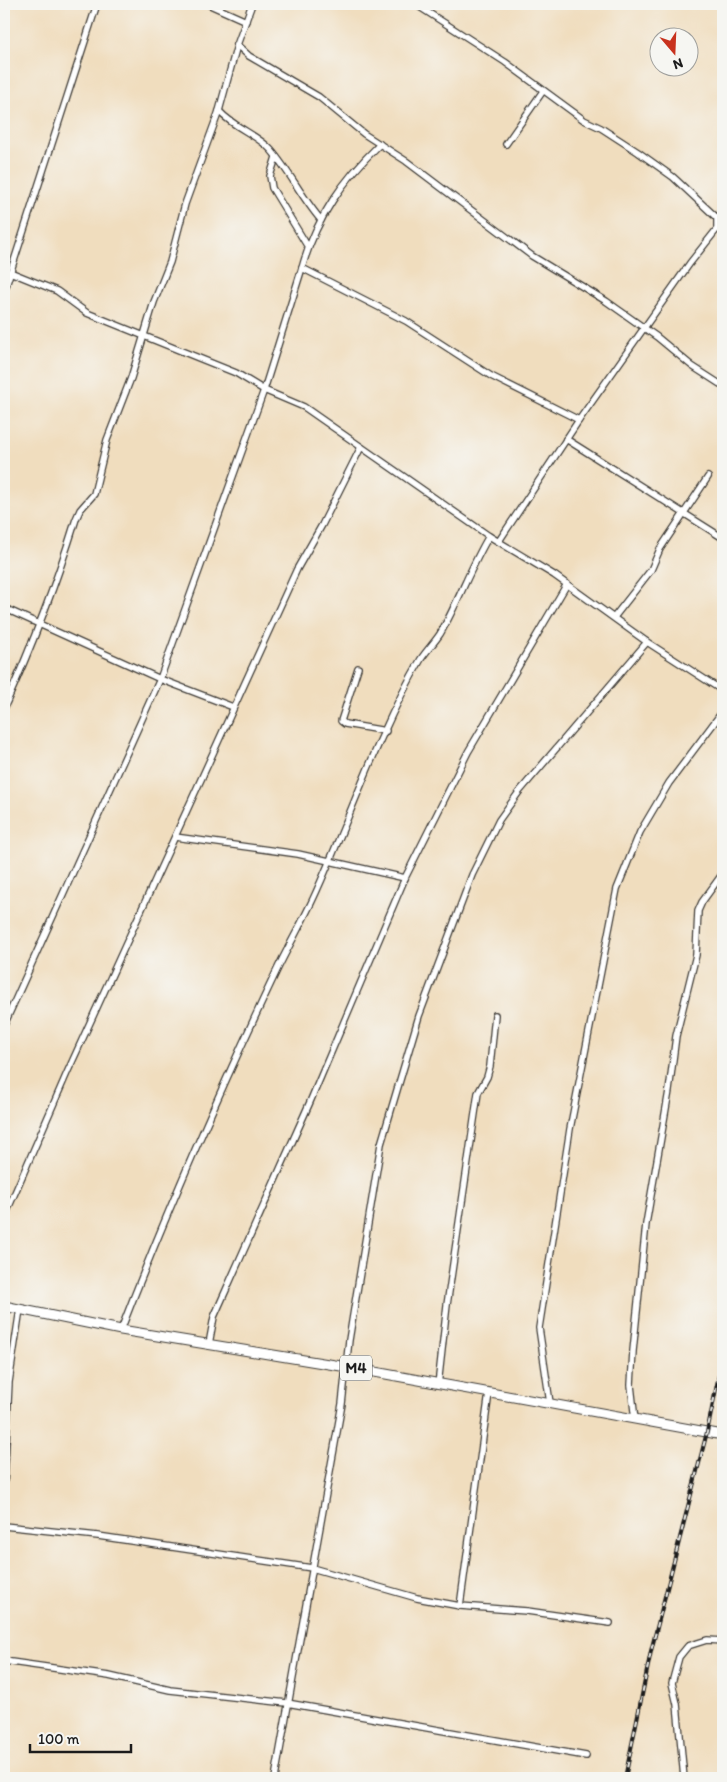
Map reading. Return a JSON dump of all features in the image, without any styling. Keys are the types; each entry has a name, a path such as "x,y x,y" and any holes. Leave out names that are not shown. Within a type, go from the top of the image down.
{"main road":[{"name":"M4","path":"4,1306 122,1330 347,1367 438,1385 550,1403 723,1435"}],"street":[{"path":"4,292 97,4"},
{"path":"208,4 246,21"},
{"path":"4,708 41,624 56,584 76,519 80,510 94,494 107,440 131,378 143,336 170,262 185,204 219,111 237,46 252,4"},
{"path":"415,4 505,62 543,91 673,177 717,218 717,229 578,420 499,541"},
{"path":"237,46 249,56 320,97 364,134 532,256 606,301 692,366 723,386"},
{"path":"506,144 543,91"},
{"path":"219,111 228,121 270,150 294,180 307,205 320,220"},
{"path":"4,1026 160,678 264,390 308,247 320,220 339,188 380,144"},
{"path":"276,157 270,176 272,188 308,247"},
{"path":"717,229 723,233"},
{"path":"302,268 406,321 491,376 578,420"},
{"path":"10,272 57,291 87,313 243,376 264,390 304,407 489,536 567,584 615,616 647,642 723,691"},
{"path":"566,439 723,538"},
{"path":"4,1218 233,707 297,569 361,447"},
{"path":"615,616 651,570 660,550 708,477"},
{"path":"122,1330 155,1243 212,1112 330,861 349,810 422,658 440,634 475,559 489,536"},
{"path":"209,1344 214,1317 310,1102 405,878 481,729 567,584"},
{"path":"4,608 160,678 233,707"},
{"path":"275,1778 347,1367 367,1225 381,1144 396,1086 419,1016 472,875 499,820 518,792 647,642"},
{"path":"358,668 341,721 345,724 386,731"},
{"path":"550,1403 539,1328 570,1129 616,888 640,832 670,783 723,711"},
{"path":"175,837 330,861 405,878"},
{"path":"634,1420 631,1385 632,1359 646,1224 669,1091 676,1036 696,955 698,911 702,902 723,873"},
{"path":"438,1385 478,1093 489,1072 495,1015"},
{"path":"4,1485 9,1382 20,1309"},
{"path":"460,1606 489,1393"},
{"path":"4,1526 98,1536 312,1568 416,1598 460,1606 527,1611 610,1623"},
{"path":"684,1778 678,1713 672,1683 674,1670 688,1646 707,1640 723,1641"},
{"path":"4,1661 109,1676 170,1690 220,1694 269,1703 287,1703 586,1756"}],"railway":[{"path":"625,1778 651,1651 707,1432 723,1356"}]}
